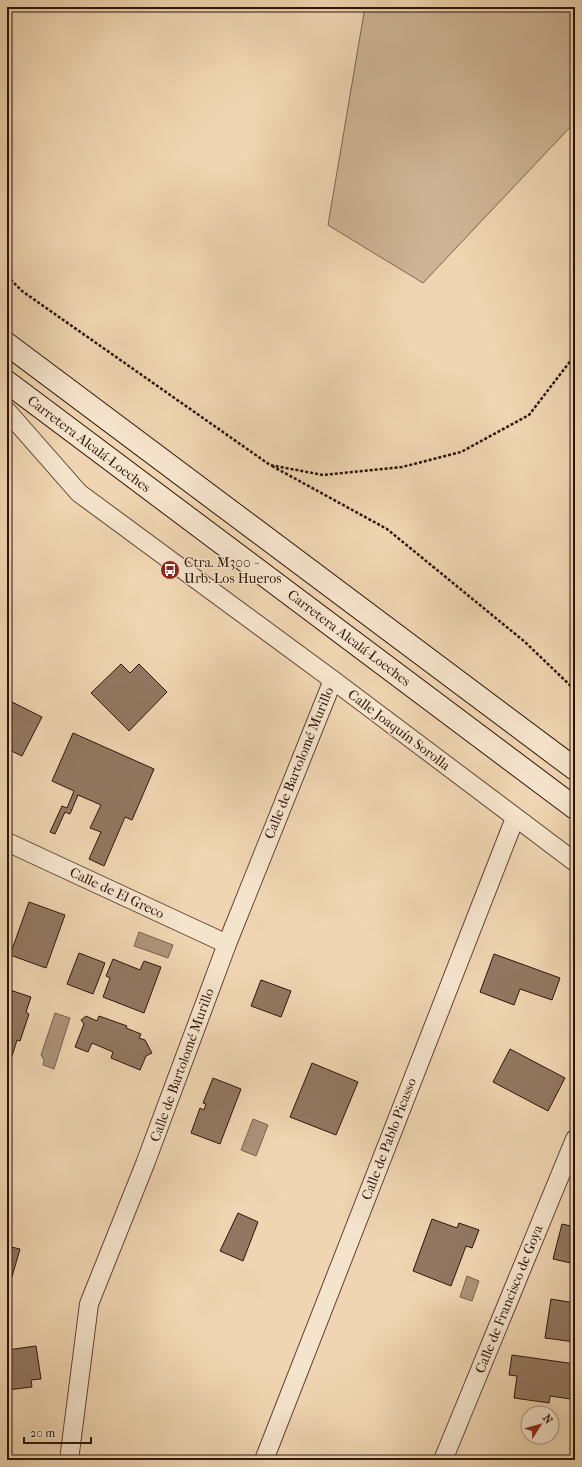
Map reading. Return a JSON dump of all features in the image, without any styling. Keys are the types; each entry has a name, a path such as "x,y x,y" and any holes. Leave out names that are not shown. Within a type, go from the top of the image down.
{"main road":[{"path":"7,344 575,769"},
{"name":"Carretera Alcalá-Loeches","path":"7,382 575,808"}],"street":[{"name":"Calle Joaquín Sorolla","path":"7,411 79,494 333,680 575,862"},
{"name":"Calle de Bartolomé Murillo","path":"69,1460 89,1304 145,1164 227,944 333,680"},
{"name":"Calle de Pablo Picasso","path":"264,1460 515,818"},
{"name":"Calle de El Greco","path":"7,842 227,944"},
{"name":"Calle de Francisco de Goya","path":"443,1460 575,1139"}],"path":[{"path":"7,276 22,291 270,465 387,529 525,642 575,690"},
{"path":"270,465 323,475 402,467 461,452 529,415 575,356"}],"shaded area":[{"path":"365,7 575,7 575,122 423,283 328,225"},
{"path":"139,932 173,945 168,958 134,946"},
{"path":"55,1013 70,1018 54,1069 43,1065 44,1060 41,1055"},
{"path":"253,1119 268,1125 256,1156 241,1150"},
{"path":"467,1276 479,1281 472,1301 460,1297"}],"building":[{"path":"121,664 130,673 139,664 167,692 129,731 91,693"},
{"path":"8,700 42,717 22,756 7,749"},
{"path":"73,733 154,769 132,820 125,817 104,866 89,859 101,832 90,828 101,805 78,795 70,814 65,812 55,834 50,832 62,806 67,808 74,791 52,781"},
{"path":"29,902 65,915 46,968 10,955"},
{"path":"79,953 105,963 93,994 67,984"},
{"path":"494,954 560,978 552,1000 520,989 514,1005 480,992"},
{"path":"113,959 140,970 144,961 161,967 144,1013 103,997 110,978 106,976"},
{"path":"261,980 291,991 281,1017 251,1006"},
{"path":"7,989 31,997 26,1012 29,1014 20,1041 17,1040 12,1056 7,1054"},
{"path":"86,1016 97,1021 99,1016 127,1026 126,1028 141,1034 139,1038 145,1040 152,1053 146,1056 140,1070 111,1058 113,1052 92,1043 88,1052 75,1047 84,1024 81,1020"},
{"path":"510,1049 565,1078 548,1111 493,1082"},
{"path":"312,1063 358,1082 336,1135 290,1117"},
{"path":"213,1078 241,1089 220,1144 191,1133 200,1108 204,1110 206,1104 203,1103"},
{"path":"238,1213 258,1222 243,1261 220,1251"},
{"path":"432,1219 457,1228 459,1223 479,1230 472,1248 466,1246 451,1286 413,1271"},
{"path":"562,1224 575,1227 575,1264 553,1259"},
{"path":"7,1246 20,1249 7,1294"},
{"path":"551,1299 575,1303 575,1342 545,1338"},
{"path":"36,1346 41,1379 31,1380 32,1387 7,1390 7,1350"},
{"path":"512,1355 575,1364 575,1385 573,1385 571,1399 550,1396 549,1403 514,1398 517,1376 509,1375"},
{"path":"7,1435 10,1435 11,1460 7,1460"}],"place":[{"name":"Ctra. M300 - Urb. Los Hueros","path":"170,570"}]}
